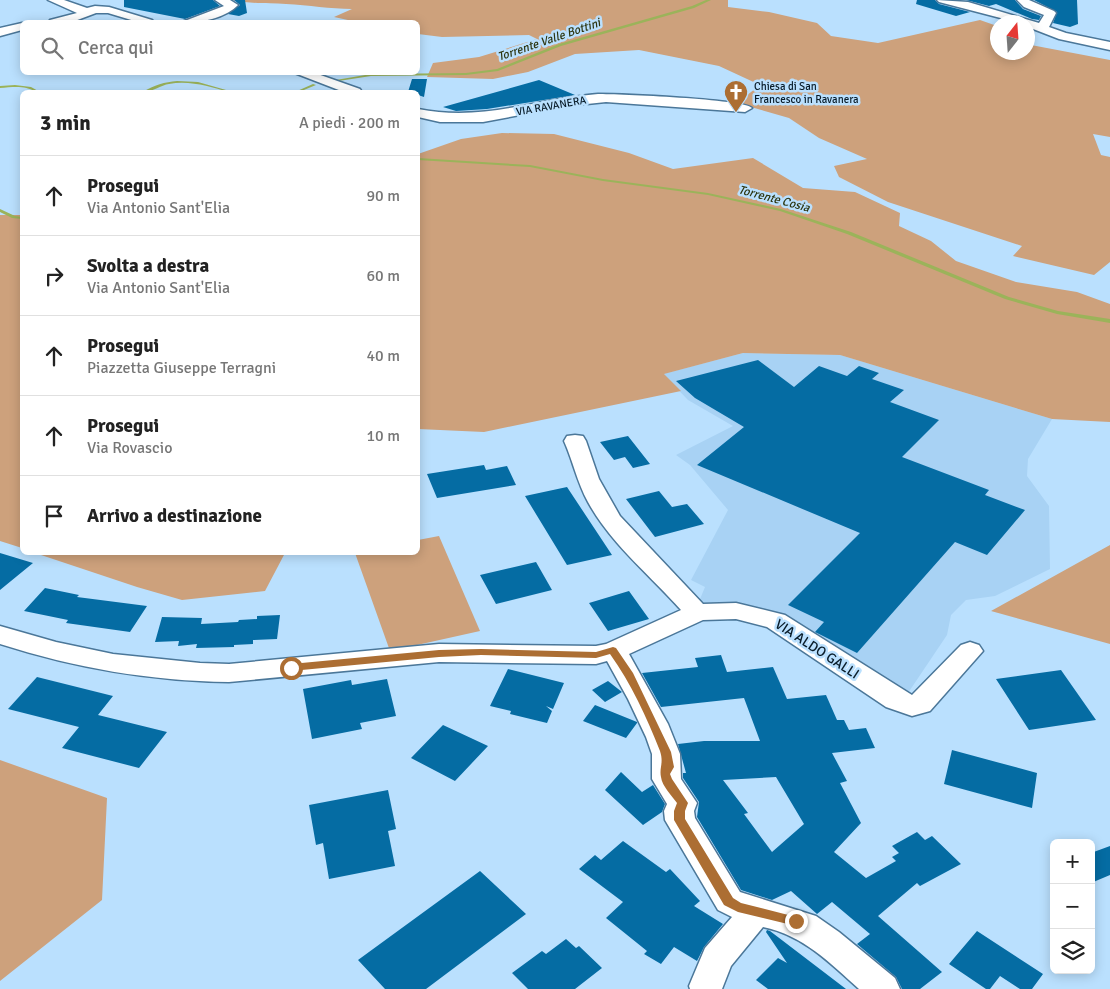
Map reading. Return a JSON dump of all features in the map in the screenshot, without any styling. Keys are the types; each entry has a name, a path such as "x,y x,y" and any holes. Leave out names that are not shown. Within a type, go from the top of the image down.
{"street":[{"path":"54,0 90,11 109,10 142,20"},
{"path":"195,20 225,10 232,5 220,0"},
{"path":"943,0 970,2 1005,15"},
{"path":"1023,0 1028,5 1050,13 1043,28"},
{"path":"66,20 90,11"},
{"path":"206,17 230,20"},
{"path":"1035,26 1063,36 1110,46"},
{"path":"0,32 20,27"},
{"path":"319,77 349,90"},
{"name":"VIA RAVANERA","path":"420,114 436,119 463,120 491,117 559,102 610,98 745,108"},
{"path":"575,441 590,485 612,521 636,552 681,595 696,613"},
{"name":"VIA ALDO GALLI","path":"0,635 70,654 146,669 196,673 229,673 439,653 481,652 596,655 613,650 696,613 714,610 736,610 776,621 896,700 912,706 920,704 970,651"},
{"path":"613,650 629,673 666,752 668,767 665,774 682,803 679,811 680,820 728,901 738,907 796,921 883,989"},
{"path":"706,986 717,958 757,911"}],"shaded area":[{"path":"232,0 728,0 728,7 769,12 817,23 831,36 878,43 980,20 990,24 990,60 1035,60 1035,46 1110,60 1110,137 1093,134 1101,155 1110,157 1110,262 1094,275 1013,256 1022,246 888,202 839,177 834,166 867,159 819,138 789,118 737,103 760,85 719,66 639,50 575,54 528,72 493,79 427,77 433,63 479,57 537,39 529,35 442,37 420,34 420,20 348,20 334,17 352,9"},
{"path":"502,133 554,134 629,153 673,169 753,158 803,188 855,192 900,213 899,226 931,241 956,261 1016,282 1077,292 1110,304 1110,422 1052,419 840,355 743,353 664,374 681,391 484,432 420,429 420,153 461,139"},
{"path":"0,215 20,215 20,547 0,541"},
{"path":"743,353 840,355 1052,419 1028,459 1027,476 1049,506 1050,569 995,596 966,600 951,615 947,635 908,693 783,618 749,606 698,604 705,587 691,580 728,510 690,465 676,455 733,426 688,400 663,374"},
{"path":"439,536 480,631 390,651 356,555 420,555 420,540"},
{"path":"1110,545 1110,644 991,611"},
{"path":"41,555 284,555 265,591 182,600"},
{"path":"0,760 107,798 102,900 0,981"}],"building":[{"path":"124,0 213,0 220,6 185,19 124,7"},
{"path":"234,0 245,0 247,13 239,16 228,14 240,5"},
{"path":"917,0 935,0 939,4 970,12 956,16 916,4"},
{"path":"966,0 1015,0 1023,9 1041,16 1039,20 1035,19 1035,15 1022,15 996,4 989,6"},
{"path":"1034,0 1077,0 1078,24 1070,27 1053,23 1057,12"},
{"path":"412,79 427,79 424,97 420,96 420,90 409,90"},
{"path":"539,80 575,95 487,109 456,111 443,107"},
{"path":"758,360 794,387 819,366 847,376 859,366 879,373 872,379 904,390 890,402 939,420 902,457 989,490 985,495 1025,510 987,555 955,542 857,653 815,632 824,622 788,605 860,533 697,465 744,427 695,398 676,381"},
{"path":"628,436 650,464 633,468 625,457 614,460 600,442"},
{"path":"484,465 486,470 507,466 516,485 437,498 427,474"},
{"path":"567,487 612,555 567,565 525,496"},
{"path":"659,491 672,507 687,504 704,524 655,537 626,499"},
{"path":"0,553 33,563 0,590"},
{"path":"536,562 552,590 496,604 480,575"},
{"path":"45,588 79,595 77,597 147,606 130,632 66,623 68,620 24,611"},
{"path":"629,591 649,619 608,631 589,603"},
{"path":"280,615 277,639 253,640 253,644 234,645 234,647 196,648 197,644 178,646 179,641 155,642 162,617 202,618 201,624 238,622 239,620 257,619 257,616"},
{"path":"721,655 727,672 773,667 787,699 826,695 837,720 844,720 849,730 866,728 875,748 832,753 847,781 840,783 861,823 834,852 866,878 896,861 892,857 899,853 892,846 917,832 925,840 932,836 961,864 920,886 917,883 878,916 942,972 920,989 902,989 896,977 857,944 870,934 832,902 817,914 791,891 772,900 741,890 697,817 699,802 683,778 683,773 686,773 678,744 704,741 760,741 744,698 661,707 642,673 698,667 695,658","holes":["776,777 804,824 772,852 744,814 748,813 723,780"]},
{"path":"508,669 564,683 553,709 546,706 552,711 547,723 510,714 511,711 490,706"},
{"path":"1061,670 1096,720 1029,730 996,679"},
{"path":"37,677 113,696 98,715 167,732 139,768 62,748 79,727 8,709"},
{"path":"387,679 396,716 360,723 362,729 312,739 303,689 351,680 352,685"},
{"path":"608,681 622,692 605,702 592,690"},
{"path":"595,705 637,723 626,738 583,721"},
{"path":"443,725 488,746 455,781 411,758"},
{"path":"952,750 1037,773 1032,808 944,784"},
{"path":"621,772 642,792 653,785 665,804 662,812 643,825 605,790"},
{"path":"388,790 396,829 388,831 395,866 329,879 323,843 316,845 309,805"},
{"path":"623,841 666,872 670,869 700,901 694,906 723,924 704,947 697,961 674,947 661,964 644,954 647,951 606,918 623,902 579,869 595,855 601,860"},
{"path":"1110,846 1110,875 1095,881 1095,852"},
{"path":"480,871 526,914 426,989 385,989 358,960"},
{"path":"767,930 846,989 768,989 756,980 778,958 787,963 766,932"},
{"path":"977,931 1043,974 1032,989 1020,989 1000,976 990,989 986,989 949,964"},
{"path":"566,939 576,948 579,946 602,968 575,989 528,989 512,973 542,951 546,954"}],"waterway":[{"name":"Torrente Valle Bottini","path":"420,74 466,74 498,70 560,45 693,7 709,0"},
{"name":"Torrente Valle Bottini","path":"332,81 371,75"},
{"name":"Torrente Valle Bottini","path":"149,90 156,86 177,82 198,83 223,90"},
{"name":"Torrente Valle Bottini","path":"302,90 314,85"},
{"name":"Torrente Valle Bottini","path":"0,87 25,86 35,90"},
{"name":"Torrente Cosia","path":"420,159 530,166 603,180 708,194 781,210 849,233 1007,298 1057,312 1110,321"},
{"name":"Torrente Cosia","path":"0,210 20,218"}],"place":[{"name":"Chiesa di San Francesco in Ravanera","path":"736,113"}],"route":[{"path":"291,668 439,653 525,652 596,655 613,650 629,673 666,752 668,767 665,774 682,803 679,811 680,820 728,901 738,907 796,921"}]}
